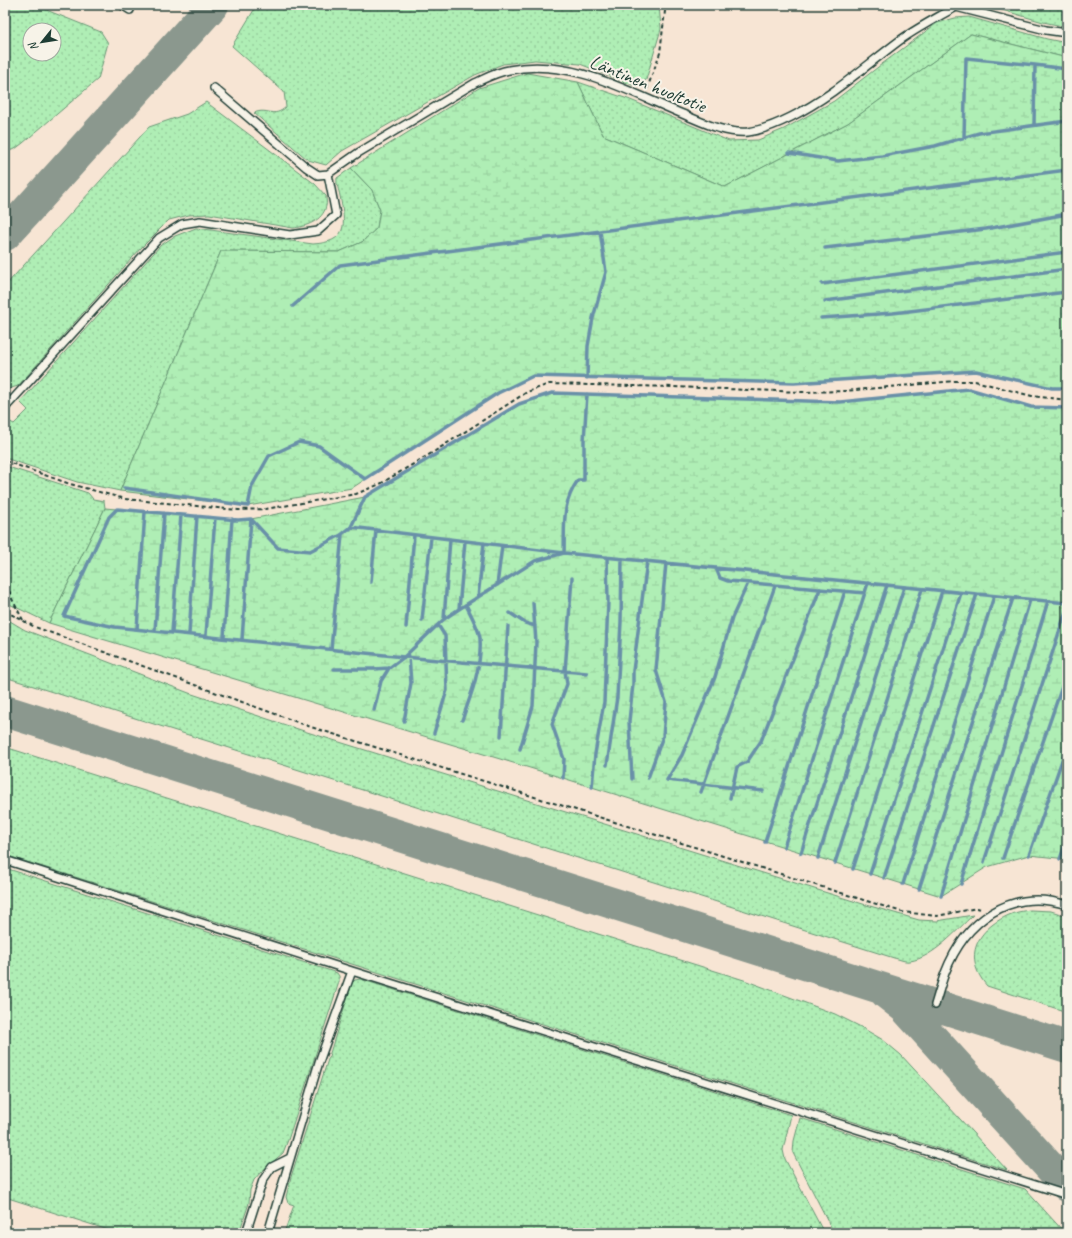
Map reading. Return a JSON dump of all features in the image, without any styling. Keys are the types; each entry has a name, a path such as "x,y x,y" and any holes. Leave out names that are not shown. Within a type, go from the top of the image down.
{"lane":[{"path":"122,5 130,10"},
{"name":"Läntinen huoltotie","path":"328,174 358,153 452,96 487,78 509,70 529,67 550,68 576,72 602,79 713,126 747,132 767,128 815,104 836,90 918,28 956,7 1046,30 1067,33"},
{"path":"5,408 158,238 182,224 200,221 290,235 318,231 336,215 328,174 318,175 306,167 214,88"},
{"path":"5,860 352,971 1067,1195"},
{"path":"935,1005 945,973 957,949 973,927 994,911 1007,904 1021,901 1039,900 1067,905"},
{"path":"268,1233 319,1062 352,971"},
{"path":"246,1233 263,1180 272,1167 290,1158"}],"path":[{"path":"644,98 660,53 665,11 664,5"},
{"path":"5,461 70,484 125,499 238,510 265,509 356,494 380,484 435,451 526,392 549,384 802,392 845,391 955,381 976,382 1032,396 1067,400"},
{"path":"5,578 12,599 24,621"},
{"path":"5,611 35,627 311,727 902,912 937,916 977,908 994,911"}],"shaded area":[{"path":"5,5 1067,5 1067,1233 5,1233"}],"green space":[{"path":"6,5 34,5 101,32 108,43 98,79 23,143 15,149 5,152 5,33 10,15"},
{"path":"257,5 659,5 661,29 646,80 635,86 580,64 535,60 503,64 475,75 342,151 326,165 308,160 254,113 263,111 274,113 286,107 284,92 232,46"},
{"path":"985,5 1067,5 1067,27 1043,22"},
{"path":"969,17 1047,39 1067,43 1067,58 971,34 848,123 725,187 603,135 578,82 628,99 729,141 758,140 784,129 834,101 937,23 955,18"},
{"path":"971,34 1067,58 1067,388 1052,388 976,371 794,383 533,376 498,393 352,488 248,506 120,491 221,251 339,252 362,242 377,228 380,210 372,190 351,168 479,88 527,73 578,82 603,135 725,187 848,123"},
{"path":"206,102 315,184 326,196 326,205 321,216 308,225 293,228 209,214 189,215 169,220 141,248 18,386 5,390 5,286 149,127 187,114"},
{"path":"351,168 372,190 380,210 377,228 362,242 339,252 221,251 120,491 77,482 5,458 5,419 14,424 28,410 20,402 161,245 175,236 196,228 313,244 333,240 339,236 343,223 342,206 337,185 337,178"},
{"path":"969,389 1031,407 1067,408 1067,859 1029,855 987,867 941,896 563,778 49,623 105,508 238,520 251,519 365,497 519,404 552,393 840,402"},
{"path":"5,466 88,493 93,499 104,501 105,508 49,623 5,602"},
{"path":"5,618 25,630 189,693 307,732 863,904 919,920 937,921 973,915 936,949 927,955 919,959 908,961 894,958 5,677"},
{"path":"5,747 744,980 835,1014 883,1040 901,1055 1007,1170 5,855"},
{"path":"5,868 331,971 337,973 339,976 339,982 283,1153 254,1180 250,1190 249,1203 239,1233 118,1233 5,1197"},
{"path":"1030,910 1051,911 1067,916 1067,1012 987,986 979,975 975,965 977,945 981,936 989,928 1011,914"},
{"path":"360,979 791,1115 783,1150 785,1159 824,1233 284,1233 294,1205 288,1203 286,1197 291,1177 352,983 355,980"},
{"path":"800,1118 1025,1189 1065,1233 834,1233 793,1153 794,1141"}],"waterway":[{"path":"964,137 966,58 1035,65 1034,124"},
{"path":"1035,65 1067,69"},
{"path":"789,153 838,161 882,156 935,146 979,133 1067,121"},
{"path":"293,306 340,265 1067,170"},
{"path":"825,248 986,229 1067,214"},
{"path":"587,378 588,346 593,318 606,272 600,231"},
{"path":"822,284 1067,252"},
{"path":"825,301 1067,269"},
{"path":"821,318 893,313 1067,292"},
{"path":"124,488 248,506 252,486 269,456 299,442 319,446 365,479 498,393 533,376 794,383 976,371 1052,388 1067,388"},
{"path":"251,519 278,548 310,551 341,535 351,527 365,497 519,404 552,393 840,402 969,389 1031,407 1067,408"},
{"path":"350,529 351,527 564,553 564,524 566,507 578,480 584,480 584,441 587,394"},
{"path":"242,639 251,519 238,520 117,509 109,517 64,616 115,627 404,657 444,619 459,609 535,561 564,553 1067,603"},
{"path":"137,629 145,512"},
{"path":"155,630 164,513"},
{"path":"172,632 181,515"},
{"path":"189,634 197,516"},
{"path":"206,635 215,518"},
{"path":"224,637 232,519"},
{"path":"371,582 376,530"},
{"path":"331,649 342,535"},
{"path":"406,627 414,535"},
{"path":"422,620 431,537"},
{"path":"444,619 450,539"},
{"path":"459,609 465,541"},
{"path":"478,597 484,543"},
{"path":"497,585 502,546"},
{"path":"592,787 595,754 604,702 608,601 607,557"},
{"path":"607,765 617,697 621,622 622,559"},
{"path":"632,779 629,721 633,671 647,561"},
{"path":"648,778 663,736 666,702 656,670 666,563"},
{"path":"716,568 720,578 728,581 865,593"},
{"path":"563,778 564,759 552,724 567,684 565,671 572,578"},
{"path":"748,583 732,618 715,677 682,755 667,780 763,791"},
{"path":"784,847 868,583"},
{"path":"801,853 887,585"},
{"path":"701,792 775,586"},
{"path":"818,858 904,587"},
{"path":"730,798 737,767 747,762 761,741 820,589"},
{"path":"835,863 922,589"},
{"path":"765,842 845,591"},
{"path":"853,869 942,591"},
{"path":"870,874 961,593"},
{"path":"884,878 977,594"},
{"path":"903,884 994,596"},
{"path":"919,889 1013,598"},
{"path":"941,896 1030,600"},
{"path":"961,884 1048,601"},
{"path":"520,749 533,706 536,642 533,603"},
{"path":"462,720 478,670 480,649 478,631 466,605"},
{"path":"984,862 1067,608"},
{"path":"510,613 525,623 535,626"},
{"path":"434,733 447,690 445,636 438,625"},
{"path":"501,736 508,626"},
{"path":"374,710 381,681 389,668 404,657 587,673"},
{"path":"404,721 411,683 409,657"},
{"path":"334,669 389,668"},
{"path":"1003,858 1067,672"},
{"path":"1029,855 1067,746"},
{"path":"1060,859 1067,839"}],"taxiway":[{"path":"5,235 213,5"},
{"path":"5,711 1067,1047"},
{"path":"886,993 904,1007 1067,1186"}]}
